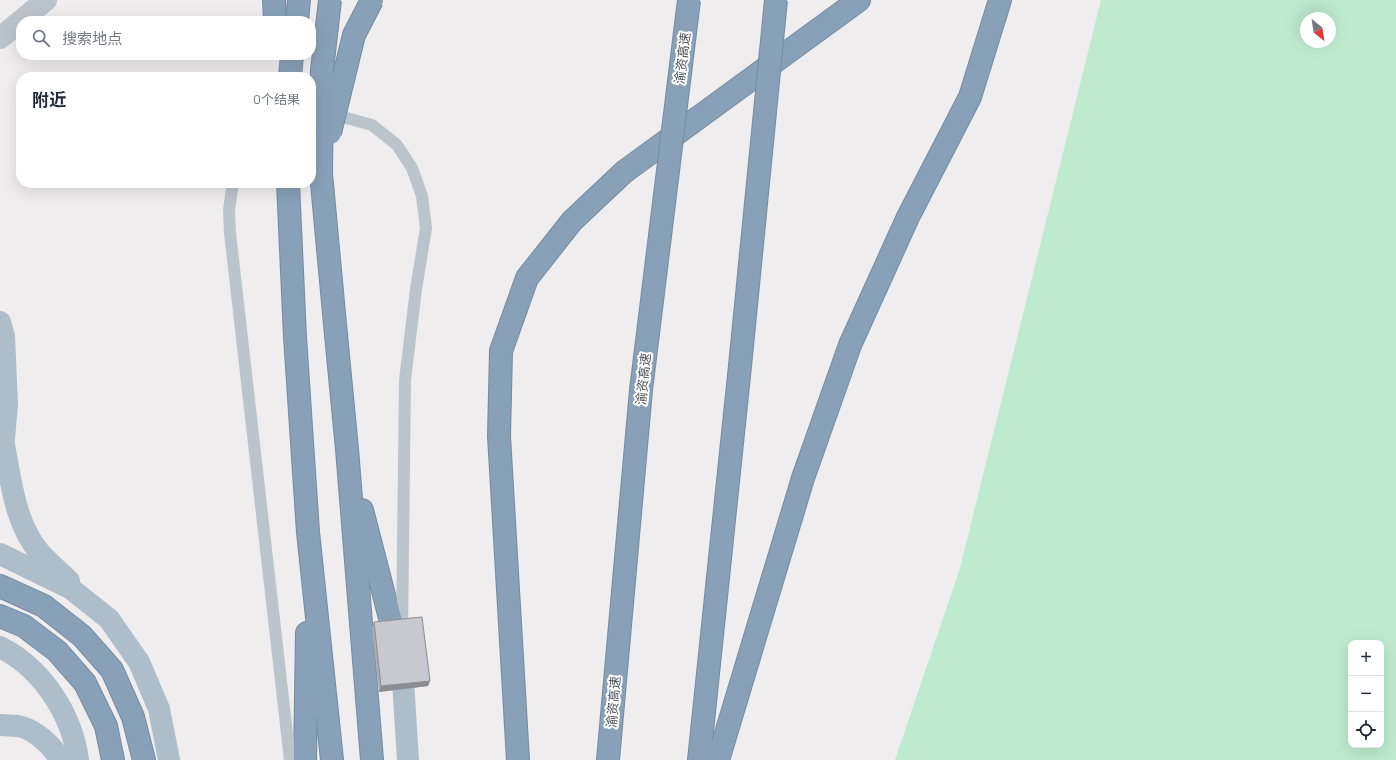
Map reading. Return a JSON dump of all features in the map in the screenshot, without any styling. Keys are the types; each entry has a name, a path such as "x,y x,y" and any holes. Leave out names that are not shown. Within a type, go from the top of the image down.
{"highway":[{"path":"274,0 275,16"},
{"path":"297,16 299,0"},
{"path":"330,0 322,70 321,173 347,449 372,760"},
{"path":"321,173 354,35 372,0"},
{"name":"渝资高速","path":"608,760 642,390 689,0"},
{"path":"699,760 776,0"},
{"path":"518,757 499,436 501,351 527,278 572,220 624,172 859,0"},
{"path":"718,760 803,478 850,345 908,217 970,97 1000,0"},
{"path":"276,60 278,72"},
{"path":"290,72 292,60"},
{"path":"288,188 295,337 308,532 332,760"},
{"path":"347,449 402,665"},
{"path":"305,760 308,532"},
{"path":"0,586 44,606 82,636 112,670 133,717 144,760"},
{"path":"0,616 24,626 57,652 85,683 106,726 113,760"}],"main road":[{"path":"0,322 4,336 7,405 0,483"},
{"path":"4,445 16,505 26,531 40,552 109,620 139,662 159,709 169,760"},
{"path":"0,554 70,588 109,620"},
{"path":"0,647 37,674 60,705 76,745 78,760"},
{"path":"402,665 408,760"},
{"path":"0,725 23,727 43,738 58,755 60,760"}],"street":[{"path":"27,16 46,0"},
{"path":"0,38 16,25"}],"lane":[{"path":"316,117 344,117 372,125 397,145 412,168 422,196 426,228 416,289 405,380 402,665"},
{"path":"232,188 229,210 230,233 290,760"}],"green space":[{"path":"1101,0 1396,0 1396,760 895,760 960,568"}],"building":[{"path":"422,617 430,681 381,686 374,622"}]}
